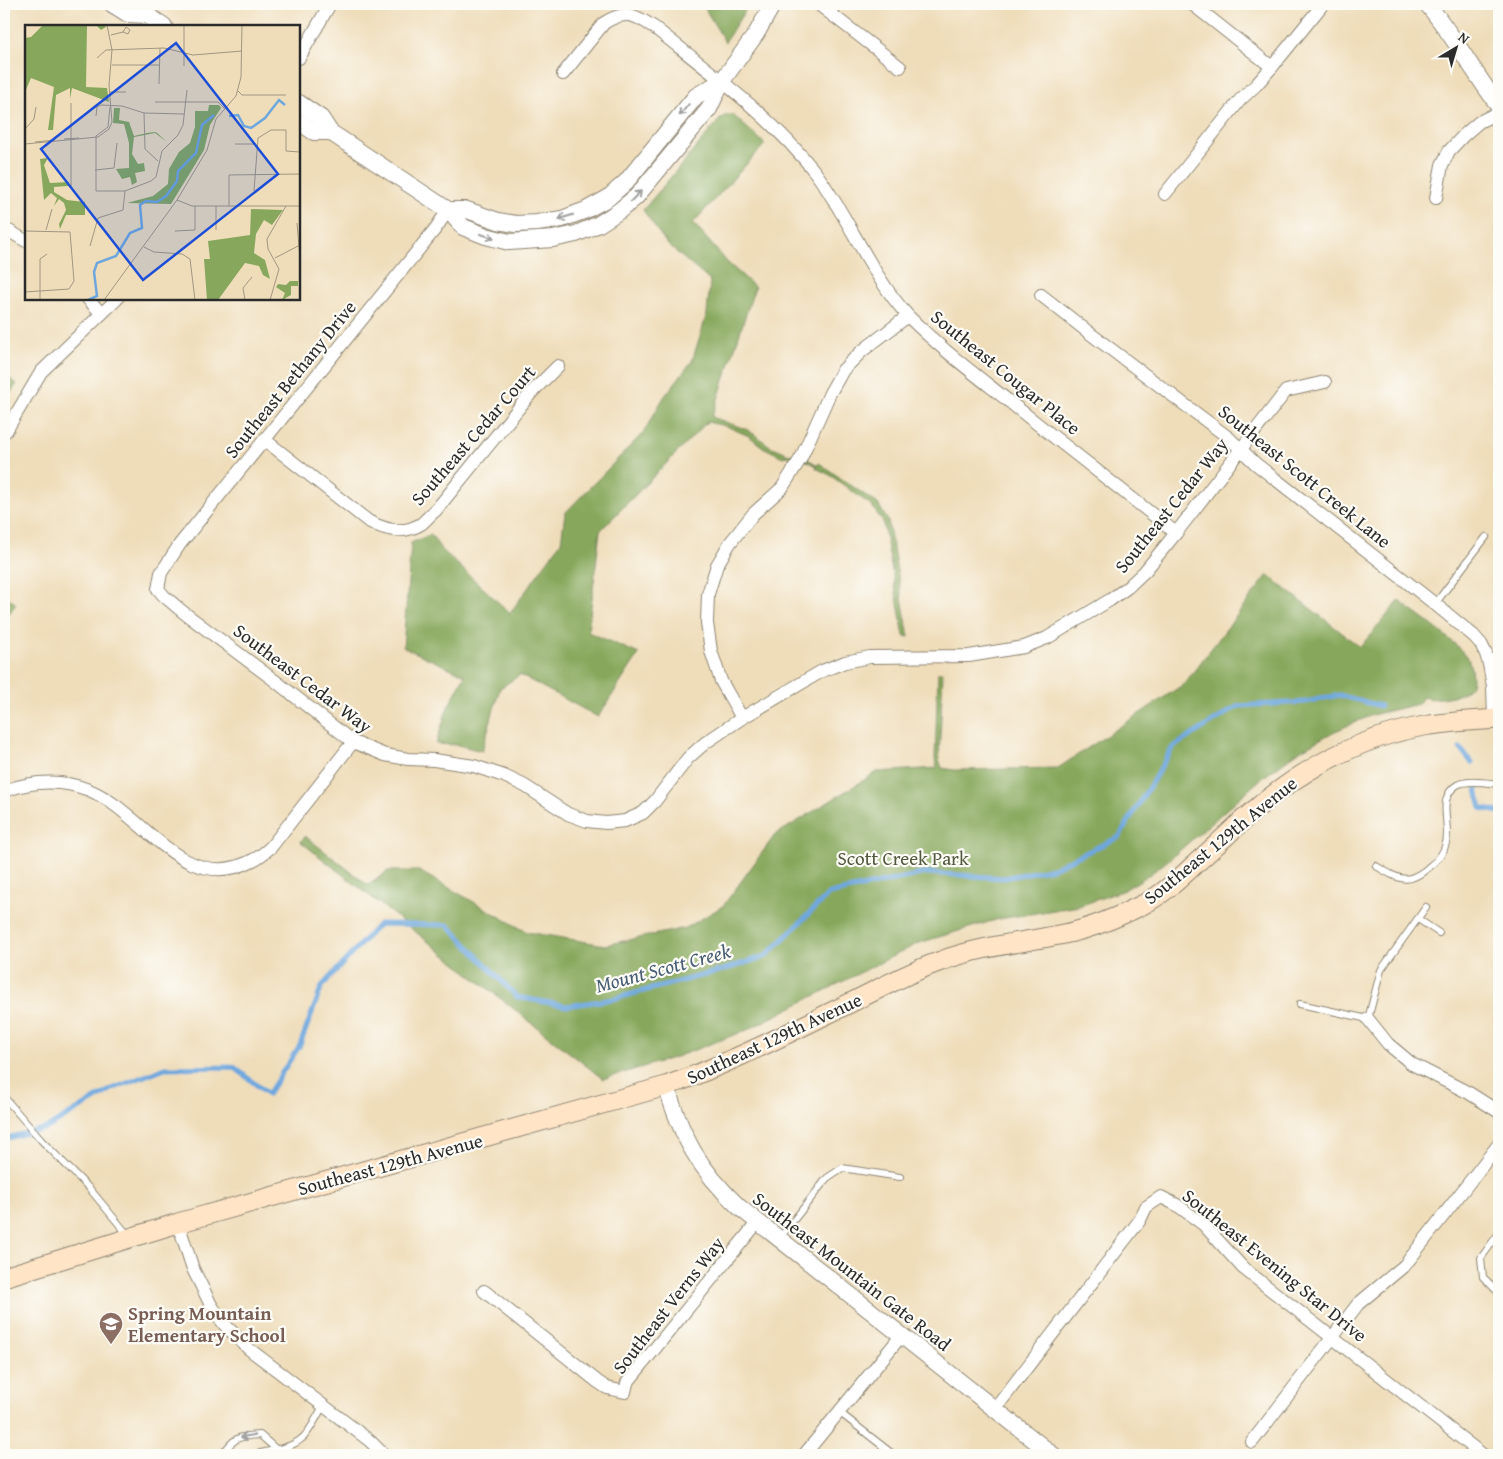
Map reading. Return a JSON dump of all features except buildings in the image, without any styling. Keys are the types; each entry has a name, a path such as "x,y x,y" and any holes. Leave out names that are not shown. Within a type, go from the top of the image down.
{"main road":[{"name":"Southeast 129th Avenue","path":"4,1277 178,1223 666,1086 726,1063 935,963 993,946 1073,932 1116,917 1145,904 1178,880 1267,800 1293,780 1324,761 1402,731 1436,724 1497,719"}],"street":[{"path":"112,4 128,14 143,10 163,25"},
{"path":"300,56 330,4"},
{"path":"300,104 321,118 330,132 448,210 466,210 498,221 516,224 562,219 586,210 608,198 626,182 696,96 722,81 756,34 773,4"},
{"path":"818,4 900,67"},
{"path":"1192,4 1272,67"},
{"path":"1165,194 1240,100 1272,67 1323,4"},
{"path":"1427,4 1456,42 1499,106"},
{"name":"Southeast Cougar Place","path":"563,74 604,23 619,15 632,14 655,28 722,81 768,120 793,145 816,173 884,283 908,316 946,351 1176,533"},
{"path":"1436,198 1442,165 1449,151 1479,122 1499,112"},
{"path":"300,123 314,132 330,132"},
{"name":"Southeast Bethany Drive","path":"161,573 180,544 436,228 448,210"},
{"path":"9,231 25,239"},
{"name":"Southeast Scott Creek Lane","path":"1041,294 1092,335 1206,419 1256,464 1474,636 1486,654 1492,676 1497,719"},
{"path":"89,300 101,313"},
{"path":"6,431 41,372 117,300"},
{"path":"742,718 720,681 711,651 707,623 708,594 717,565 730,543 753,514 782,488 801,458 830,393 843,370 862,351 908,316"},
{"name":"Southeast Cedar Court","path":"265,440 368,521 382,528 395,531 408,528 421,524 436,510 531,393 558,366"},
{"name":"Southeast Cedar Way","path":"161,573 158,588 164,596 353,742 385,755 474,766 504,776 525,786 568,814 587,821 606,823 625,821 642,813 656,801 688,758 705,743 742,718 822,671 845,662 870,657 969,656 1024,647 1047,638 1110,600 1145,571 1286,391 1325,382"},
{"path":"4,791 21,785 48,782 76,786 112,803 164,846 187,862 195,866 215,870 237,868 255,860 271,847 353,742"},
{"path":"1368,1019 1388,1044 1412,1064 1469,1092 1499,1112"},
{"name":"Southeast Mountain Gate Road","path":"666,1086 682,1132 697,1159 720,1188 778,1240 1053,1455"},
{"path":"1252,1442 1358,1304 1405,1265 1499,1144"},
{"name":"Southeast Evening Star Drive","path":"995,1409 1140,1220 1146,1207 1161,1197 1177,1205 1204,1225 1243,1268 1483,1455"},
{"path":"178,1223 193,1269 211,1305 224,1324 249,1349 370,1441 384,1455"},
{"name":"Southeast Verns Way","path":"484,1291 598,1382 607,1388 625,1392 627,1383 757,1223"},
{"path":"804,1455 902,1336"}],"lane":[{"path":"1435,604 1486,537"},
{"path":"1376,866 1395,877 1403,878 1413,879 1424,872 1435,862 1447,842 1445,807 1447,797 1451,791 1458,784 1472,782 1499,784"},
{"path":"1300,1004 1368,1019 1381,970 1426,907"},
{"path":"1418,918 1440,933"},
{"path":"4,1097 41,1140 89,1188 130,1238"},
{"path":"778,1240 827,1178 842,1168 900,1177"},
{"path":"1499,1233 1480,1258 1483,1277 1499,1293"},
{"path":"253,1455 288,1446 301,1440 307,1434 323,1406"},
{"path":"839,1412 894,1455"},
{"path":"222,1455 230,1443 243,1436 260,1435 276,1448"}],"green space":[{"path":"702,4 749,4 725,42"},
{"path":"726,115 733,115 765,144 693,223 727,262 755,287 712,417 748,430 770,446 785,452 785,454 802,456 818,465 819,463 878,504 888,521 909,637 904,636 883,522 872,506 830,475 816,468 817,466 801,458 783,457 763,447 749,436 726,426 707,422 600,531 588,632 639,654 598,717 520,675 500,688 482,751 458,745 436,744 447,709 465,675 403,647 411,543 431,534 440,548 510,613 561,542 565,513 643,433 664,397 692,361 707,314 710,281 667,244 643,210 720,119"},
{"path":"4,375 17,384 9,395 4,398"},
{"name":"Scott Creek Park","path":"1268,575 1360,647 1399,601 1437,629 1464,654 1471,668 1472,680 1469,688 1457,695 1444,698 1423,697 1418,704 1372,715 1333,732 1296,753 1261,779 1171,858 1149,875 1124,890 1079,906 999,919 919,943 747,1030 676,1057 603,1079 301,842 305,836 368,885 388,871 419,871 527,932 605,945 686,928 723,906 775,835 877,772 937,768 935,759 938,672 943,672 939,759 942,768 954,770 1058,768 1184,684"},
{"path":"4,594 16,604 4,620"}],"waterway":[{"name":"Mount Scott Creek","path":"4,1136 7,1138 47,1128 112,1089 165,1068 234,1067 268,1094 300,1045 322,986 379,924 448,925 517,997 567,1006 613,999 723,970 766,956 829,894 926,873 1004,878 1053,868 1119,837 1173,747 1238,706 1306,702 1339,695 1380,706"},
{"name":"Mount Scott Creek","path":"1460,748 1472,763"},
{"name":"Mount Scott Creek","path":"1477,789 1481,808 1499,812"}],"place":[{"name":"Spring Mountain Elementary School","path":"111,1345"}]}
